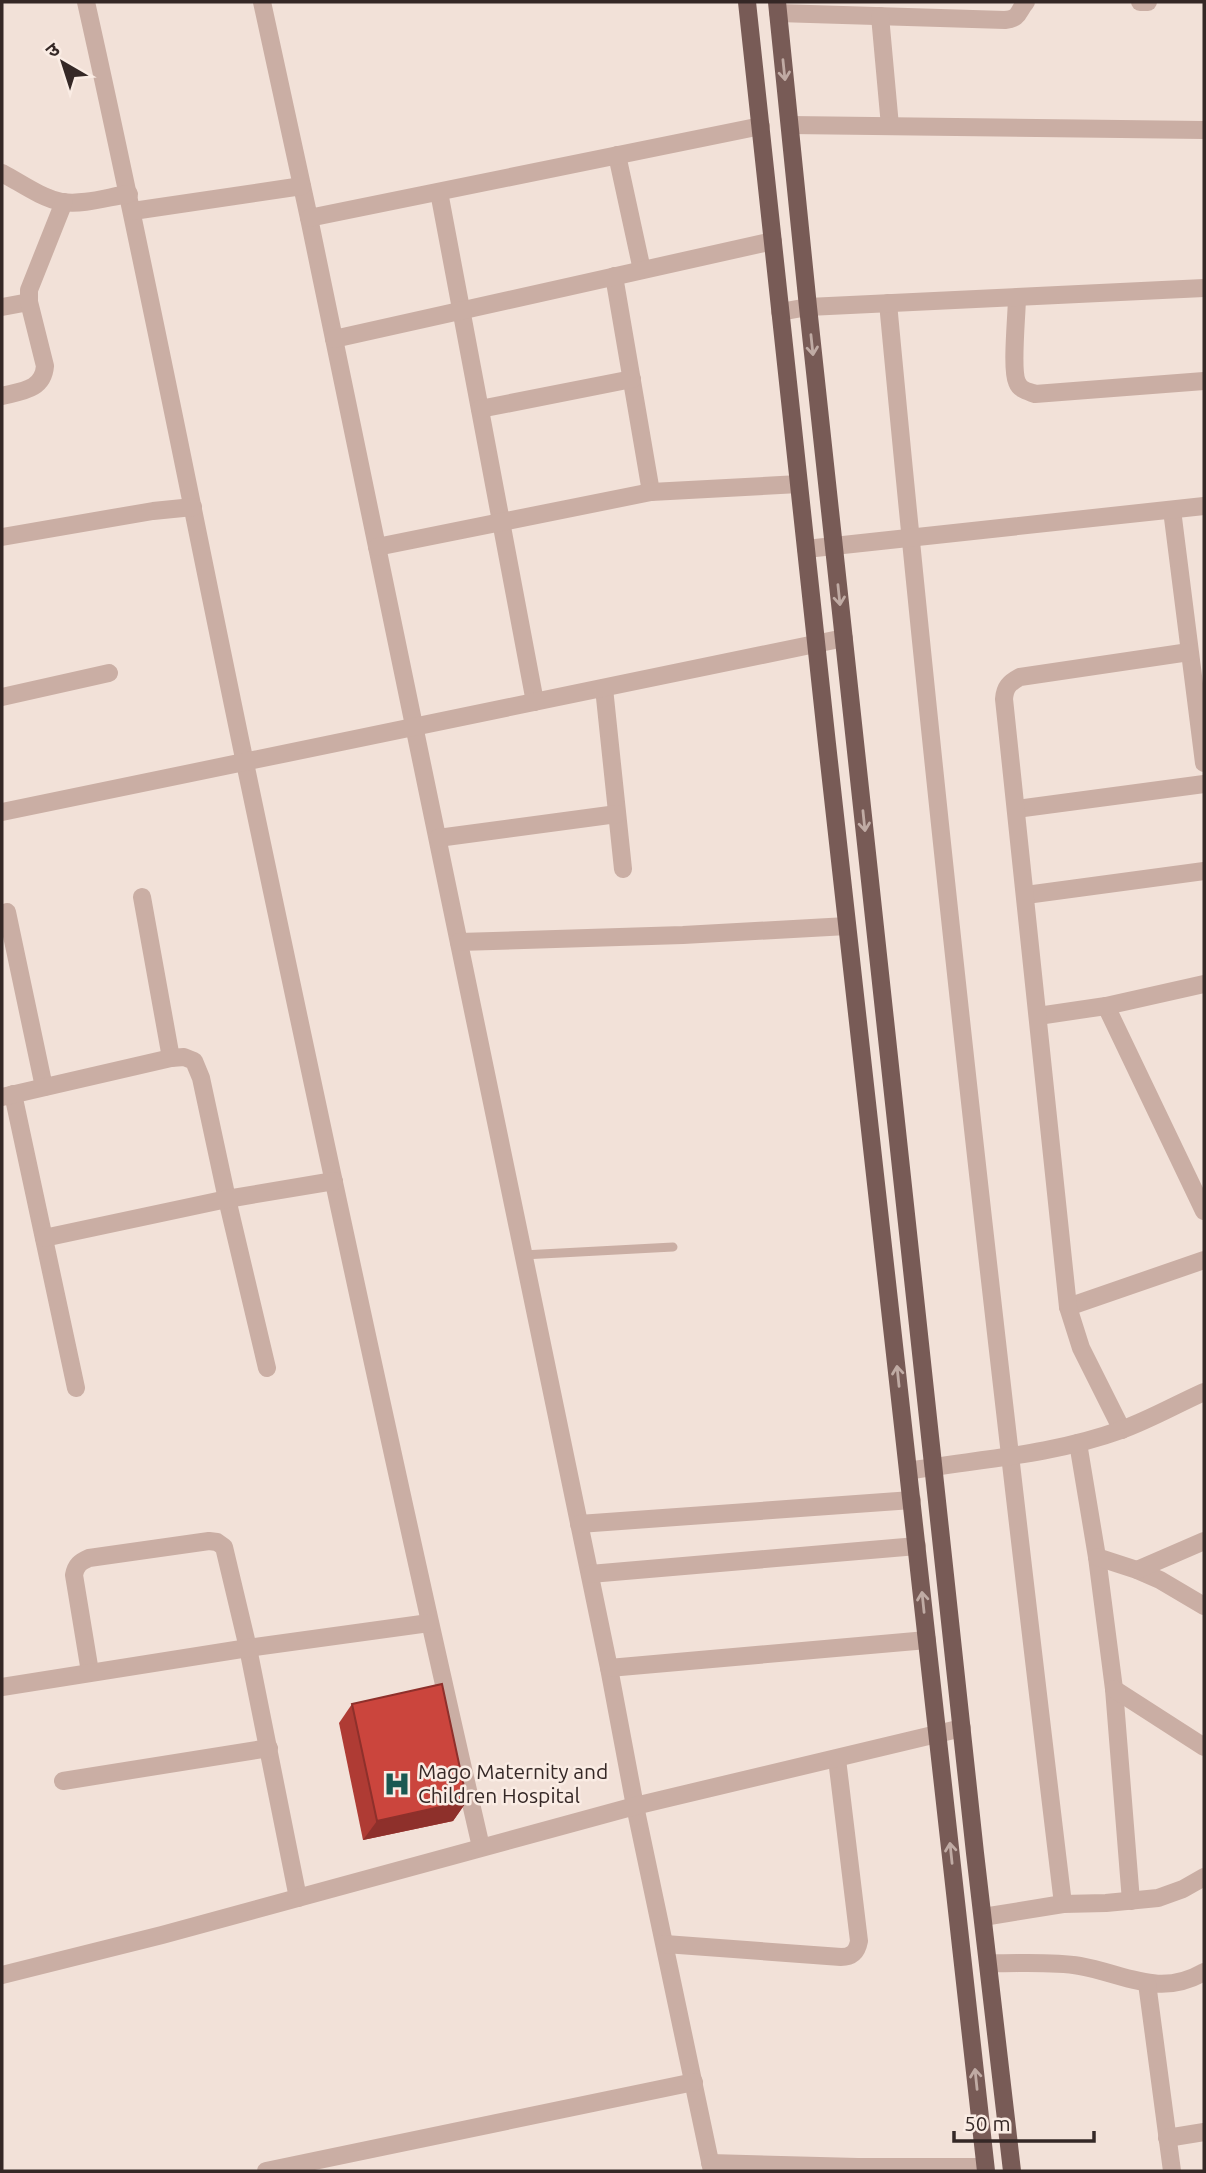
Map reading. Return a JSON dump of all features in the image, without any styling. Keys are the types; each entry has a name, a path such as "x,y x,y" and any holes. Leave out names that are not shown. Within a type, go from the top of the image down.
{"main road":[{"path":"747,2 985,2169"},
{"path":"778,7 933,1467 1013,2171"}],"street":[{"path":"86,2 131,202 334,1181 429,1623 481,1847"},
{"path":"262,2 415,727 711,2167 985,2169"},
{"path":"778,7 880,16 1005,20 1014,19 1026,2"},
{"path":"1140,2 1148,2"},
{"path":"880,16 890,126"},
{"path":"790,125 1204,130"},
{"path":"309,218 761,127"},
{"path":"617,155 642,270"},
{"path":"2,173 49,198 64,202 131,202 302,186"},
{"path":"439,192 535,702"},
{"path":"2,396 25,391 40,383 44,376 45,366 29,302 29,290 64,202"},
{"path":"334,339 773,241"},
{"path":"614,276 652,492"},
{"path":"780,312 808,307 1204,288"},
{"path":"1017,297 1015,367 1016,381 1023,390 1035,394 1204,381"},
{"path":"2,307 29,302"},
{"path":"888,303 910,538 1009,1458 1063,1904"},
{"path":"480,409 632,379"},
{"path":"377,547 652,492 799,484"},
{"path":"806,549 1204,506"},
{"path":"2,537 153,511 193,507"},
{"path":"1172,510 1204,763"},
{"path":"2,813 844,638"},
{"path":"1122,1430 1081,1348 1068,1307 1004,699 1010,682 1020,677 1189,652"},
{"path":"2,697 109,673"},
{"path":"604,688 623,869"},
{"path":"1016,809 1204,784"},
{"path":"438,838 617,814"},
{"path":"1026,895 1204,871"},
{"path":"142,897 171,1058"},
{"path":"7,912 44,1087"},
{"path":"459,942 683,935 847,926"},
{"path":"1038,1016 1106,1006 1204,984"},
{"path":"1106,1006 1204,1211"},
{"path":"76,1388 44,1238 8,1095 171,1058 184,1057 194,1061 201,1078 267,1368"},
{"path":"44,1238 227,1199 334,1181"},
{"path":"1068,1307 1204,1260"},
{"path":"908,1471 1009,1458 1078,1443 1122,1430 1204,1392"},
{"path":"1078,1443 1097,1557 1114,1689 1132,1901"},
{"path":"579,1524 912,1500"},
{"path":"90,1672 74,1575 80,1562 89,1558 209,1541 224,1547 248,1648 299,1898"},
{"path":"1137,1570 1204,1541"},
{"path":"590,1574 917,1546"},
{"path":"1097,1557 1160,1580 1204,1606"},
{"path":"2,1687 248,1648 429,1623"},
{"path":"609,1668 927,1640"},
{"path":"1114,1689 1204,1746"},
{"path":"2,1975 299,1898 635,1806 962,1728"},
{"path":"63,1781 269,1748"},
{"path":"665,1944 841,1957 849,1957 857,1950 859,1941 837,1759"},
{"path":"983,1917 1063,1904 1158,1898 1183,1889 1204,1877"},
{"path":"988,1963 1080,1966 1147,1983 1172,1985 1193,1979 1204,1972"},
{"path":"1147,1983 1172,2171"},
{"path":"266,2171 694,2082"},
{"path":"1167,2138 1204,2132"}],"lane":[{"path":"523,1255 673,1247"}],"building":[{"path":"442,1684 467,1801 377,1821 352,1704"}],"place":[{"name":"Mago Maternity and Children Hospital","path":"397,1784"}]}
